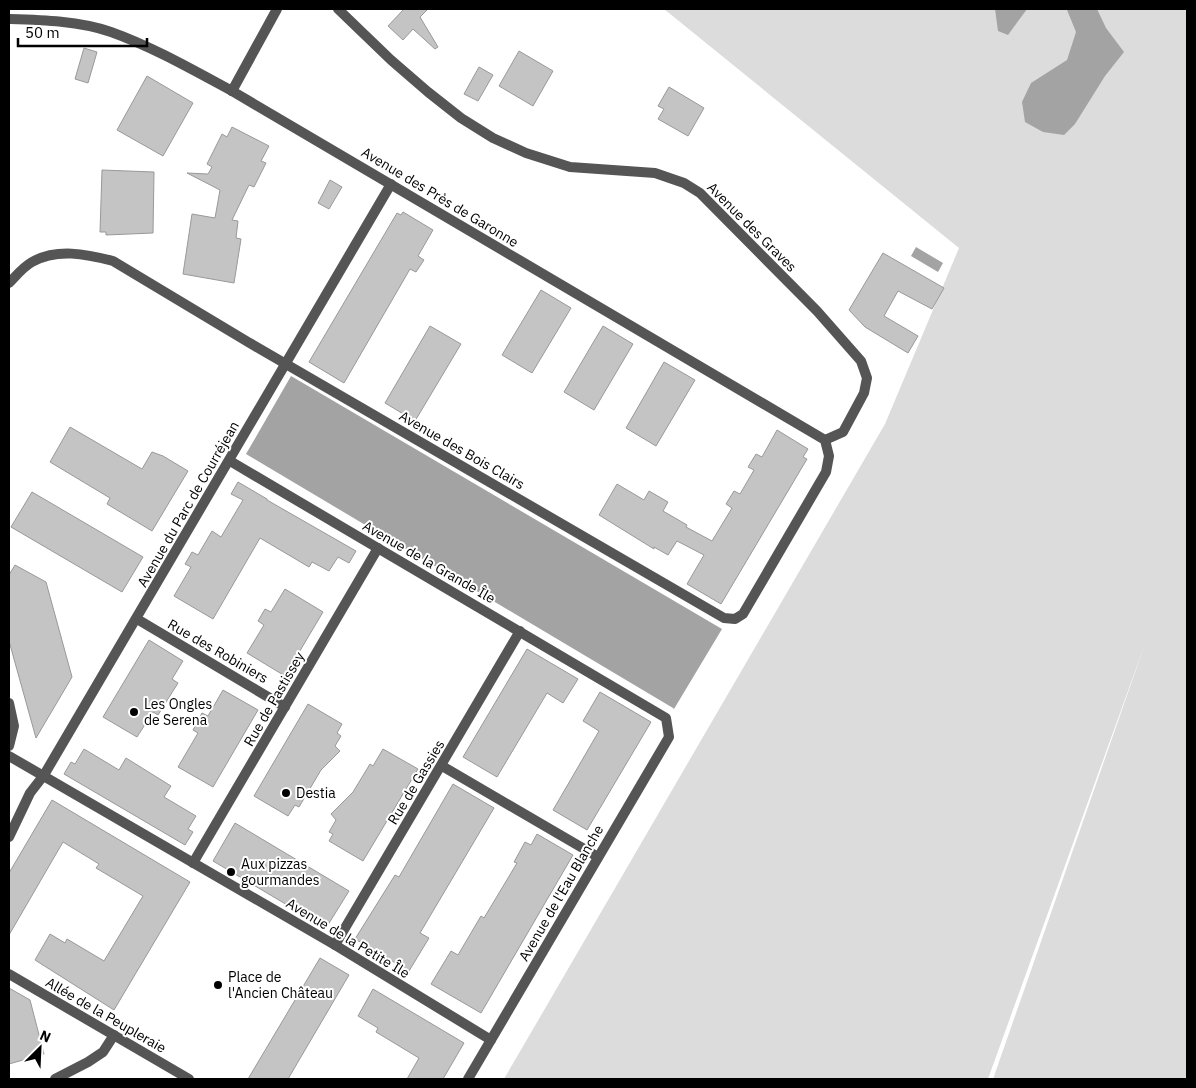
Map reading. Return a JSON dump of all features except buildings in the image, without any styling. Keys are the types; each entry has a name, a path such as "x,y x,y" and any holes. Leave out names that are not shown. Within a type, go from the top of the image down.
{"street":[{"path":"232,91 277,9"},
{"name":"Avenue des Graves","path":"338,9 391,60 428,92 461,118 493,138 526,153 570,167 655,173 684,183 700,192 817,311 861,361 867,378 864,393 843,432 825,440"},
{"name":"Avenue des Près de Garonne","path":"9,19 73,24 110,31 166,55 232,91 825,440"},
{"name":"Avenue du Parc de Courréjean","path":"9,838 30,793 44,775 391,184"},
{"name":"Avenue des Bois Clairs","path":"9,283 30,263 45,256 66,252 112,260 724,618 735,619 743,614 826,472 829,456 825,440"},
{"name":"Avenue de la Grande Île","path":"230,461 666,718"},
{"name":"Rue de Pastissey","path":"193,863 378,548"},
{"name":"Rue des Robiniers","path":"136,619 285,707"},
{"name":"Rue de Gassies","path":"335,945 520,631"},
{"path":"9,703 10,716 14,726 9,746"},
{"name":"Avenue de l'Eau Blanche","path":"468,1079 669,737 666,718"},
{"name":"Avenue de la Petite Île","path":"9,756 335,945 491,1040"},
{"path":"442,766 598,857"},
{"name":"Allée de la Peupleraie","path":"9,974 189,1079"},
{"path":"55,1079 103,1052 114,1035"}],"shaded area":[{"path":"664,9 1187,9 1187,1079 993,1079 1146,641 988,1079 504,1079 885,424 959,248"},
{"path":"995,9 1027,9 1008,35 998,31"},
{"path":"1065,9 1097,9 1106,28 1124,52 1105,76 1075,124 1064,135 1043,132 1025,122 1022,102 1031,83 1067,60 1076,32"},
{"path":"916,247 943,263 938,272 911,256"},
{"path":"291,376 722,629 674,709 246,454"}],"place":[{"name":"Les Ongles de Serena","path":"134,712"},
{"name":"Destia","path":"286,793"},
{"name":"Aux pizzas gourmandes","path":"231,872"},
{"name":"Place de l'Ancien Château","path":"218,985"}]}
